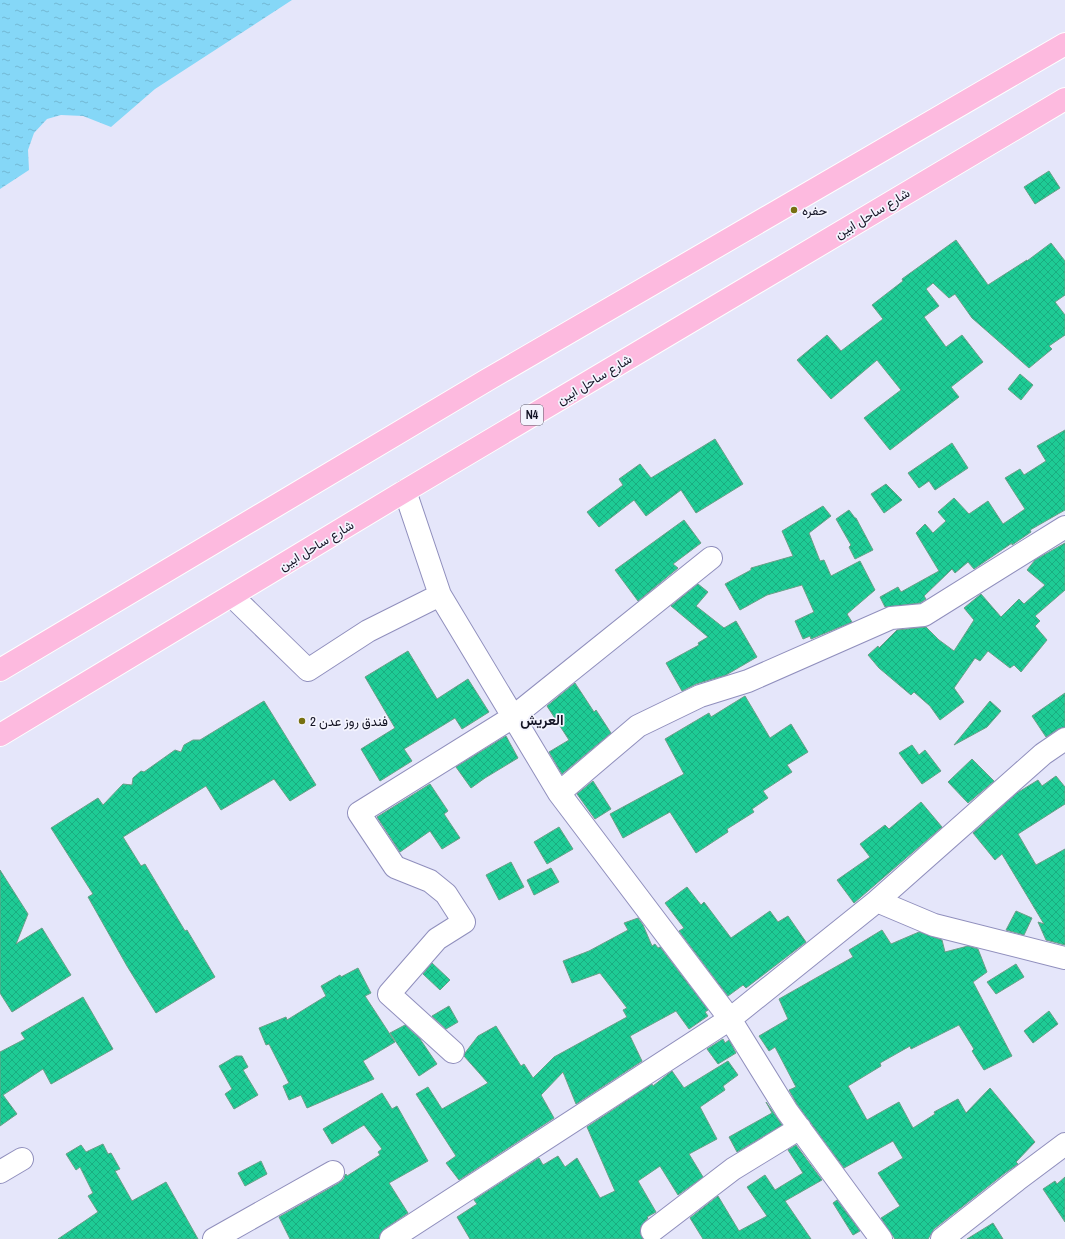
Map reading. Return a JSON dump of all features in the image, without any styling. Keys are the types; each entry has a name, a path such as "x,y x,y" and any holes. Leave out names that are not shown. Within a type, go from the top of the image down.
{"highway":[{"path":"0,670 487,380 1065,44"},
{"name":"شارع ساحل ابين","path":"0,735 405,491 1065,99"}],"street":[{"path":"405,491 440,595 559,793 730,1019 787,1111 881,1239"},
{"path":"559,793 638,726 700,696 748,681 891,618 924,615 1065,527"},
{"path":"453,1052 388,994 437,939 464,922 446,894 441,889 430,881 395,867 359,813 513,717 711,558"},
{"path":"232,596 308,670 368,631 440,595"},
{"path":"391,1239 730,1019 877,901 1043,754 1065,739"},
{"path":"877,901 934,925 1065,958"},
{"path":"652,1231 733,1169 800,1128"},
{"path":"942,1239 1065,1144"},
{"path":"0,1172 22,1159"},
{"path":"214,1239 333,1172"}],"water":[{"path":"0,0 292,0 155,89 111,127 83,116 61,115 47,119 34,133 28,150 29,170 0,189"}],"building":[{"path":"1049,171 1060,188 1035,204 1024,187"},
{"path":"956,240 988,285 1027,261 1051,243 1065,261 1065,295 1055,302 1065,315 1065,335 1049,346 1052,349 1029,368 972,318 955,294 949,298 933,283 926,289 939,306 924,317 946,347 962,335 983,362 951,387 959,397 890,450 864,418 901,390 877,360 831,399 797,360 827,335 841,351 883,319 872,305 903,281 902,279"},
{"path":"1020,374 1033,385 1021,400 1008,389"},
{"path":"1065,430 1065,510 1030,530 1031,532 974,569 968,562 955,573 952,569 924,596 926,599 920,603 885,607 880,597 898,587 901,592 939,571 916,533 925,524 933,533 946,521 938,512 954,498 969,514 988,501 1003,524 1025,509 1005,478 1020,469 1024,475 1046,461 1037,446"},
{"path":"715,439 743,484 696,513 681,490 646,516 634,500 599,527 587,512 623,485 619,479 640,464 651,478"},
{"path":"952,443 968,468 935,490 929,481 919,488 908,473"},
{"path":"886,484 902,500 884,513 871,494"},
{"path":"823,506 831,516 809,533 820,561 824,560 831,576 860,561 875,590 847,614 852,622 811,639 810,636 803,639 795,621 814,612 802,585 767,595 740,610 725,584 751,570 751,568 793,556 782,531"},
{"path":"849,510 856,518 873,550 855,559 849,547 851,545 836,519"},
{"path":"684,520 701,543 673,564 678,568 638,601 615,570"},
{"path":"1065,543 1065,590 1035,616 1040,621 1035,626 1047,640 1021,672 1014,665 1010,668 988,651 980,661 975,658 954,688 964,702 940,720 930,706 914,692 911,695 879,668 868,655 878,646 879,648 897,630 926,627 939,640 954,651 974,620 964,608 981,594 1001,617 1019,599 1024,604 1045,585 1027,570 1035,560"},
{"path":"698,584 708,592 696,606 724,628 736,621 757,657 726,675 696,684 682,691 666,663 699,645 698,643 708,637 671,606"},
{"path":"408,651 437,699 468,679 489,712 462,729 455,718 404,749 412,761 380,781 361,749 395,728 365,677"},
{"path":"575,683 594,712 596,710 611,733 562,774 549,752 569,740 547,706"},
{"path":"1065,693 1065,727 1058,729 1046,737 1032,716"},
{"path":"745,696 770,738 791,724 808,752 787,765 792,772 763,791 768,798 752,809 754,812 727,829 728,832 696,853 670,812 623,838 610,814 684,774 665,739 709,713 711,717"},
{"path":"264,701 316,785 290,801 274,779 221,810 206,786 123,837 141,866 145,864 185,931 187,930 215,977 156,1013 127,966 88,897 93,894 51,828 98,798 103,805 123,784 132,785 133,778 141,771 144,772 175,750 181,752 184,745 193,740 200,740"},
{"path":"990,701 1001,711 987,727 954,745"},
{"path":"506,736 518,758 471,788 456,767"},
{"path":"912,745 919,755 925,750 941,771 922,784 899,753"},
{"path":"972,759 994,781 968,803 948,782"},
{"path":"1056,776 1065,787 1065,804 1018,834 1036,865 1065,849 1065,945 1046,940 1038,922 1044,924 1002,854 995,860 973,833 1017,793 1038,780 1042,786"},
{"path":"593,781 611,809 595,819 577,794"},
{"path":"430,784 448,811 444,814 460,838 442,849 430,831 400,852 377,817"},
{"path":"921,802 942,827 854,903 837,880 870,857 860,844 885,825 889,829"},
{"path":"559,827 573,849 547,864 534,842"},
{"path":"511,862 524,887 499,900 486,875"},
{"path":"551,868 559,882 534,895 527,880"},
{"path":"0,870 28,914 16,944 42,928 71,975 12,1012 0,993"},
{"path":"687,887 701,905 704,902 731,938 770,911 778,922 788,916 806,942 746,988 743,985 728,996 679,931 684,928 665,903"},
{"path":"1016,911 1032,918 1024,935 1006,930"},
{"path":"638,918 643,925 652,946 655,944 658,948 660,947 708,1010 705,1012 708,1016 689,1029 676,1011 630,1036 642,1061 576,1104 563,1072 541,1095 554,1118 459,1180 446,1163 456,1156 416,1094 428,1087 442,1109 488,1083 464,1056 478,1036 496,1026 521,1066 524,1064 533,1078 554,1057 627,1017 623,1010 627,1008 600,973 572,983 563,961 589,951 628,930 624,923"},
{"path":"882,930 891,944 919,932 942,940 945,952 968,946 978,949 987,972 973,982 1012,1056 984,1070 972,1051 974,1049 959,1025 911,1049 910,1046 880,1063 881,1066 848,1086 867,1120 899,1102 913,1128 935,1114 934,1112 958,1099 966,1113 990,1088 1035,1142 1016,1162 1018,1164 934,1229 928,1239 895,1239 881,1218 900,1206 878,1173 903,1158 893,1141 844,1168 797,1104 789,1090 796,1087 775,1047 769,1051 759,1036 788,1019 779,999 853,957 849,950"},
{"path":"432,963 450,980 440,990 423,974"},
{"path":"1016,964 1024,977 996,994 987,982"},
{"path":"358,968 371,993 365,996 395,1042 363,1061 374,1079 307,1108 301,1095 289,1100 283,1086 289,1083 269,1044 266,1045 259,1028 286,1017 287,1020 326,996 321,986 340,975 341,977"},
{"path":"83,997 113,1049 51,1084 43,1069 3,1095 17,1114 0,1126 0,1052 25,1039 21,1033"},
{"path":"449,1006 458,1022 446,1029 432,1016"},
{"path":"1049,1011 1058,1024 1033,1043 1024,1031"},
{"path":"405,1025 420,1039 437,1064 419,1076 390,1033"},
{"path":"723,1039 725,1043 729,1040 736,1053 718,1064 707,1049"},
{"path":"236,1056 242,1056 248,1067 243,1070 258,1095 234,1109 225,1094 232,1089 219,1066"},
{"path":"728,1061 738,1075 723,1086 725,1090 700,1107 717,1139 689,1154 703,1177 678,1195 660,1166 638,1181 656,1212 647,1217 648,1218 641,1226 640,1233 643,1239 470,1239 457,1217 477,1204 474,1200 539,1158 543,1165 558,1156 565,1167 577,1158 600,1198 615,1191 587,1127 652,1084 653,1086 672,1071 684,1088"},
{"path":"382,1093 392,1109 397,1106 428,1161 389,1183 408,1213 384,1229 380,1234 379,1239 290,1239 279,1217 339,1183 344,1179 346,1174 347,1176 380,1155 378,1152 382,1149 364,1125 332,1144 323,1129"},
{"path":"766,1102 782,1125 737,1152 729,1137 772,1113"},
{"path":"103,1144 108,1154 111,1153 120,1169 115,1171 132,1201 166,1182 198,1239 58,1239 98,1212 88,1196 93,1193 80,1167 76,1170 66,1154 81,1145 86,1152"},
{"path":"796,1145 822,1180 785,1201 811,1239 703,1239 690,1218 718,1196 739,1231 767,1216 747,1187 765,1175 775,1190 803,1173 788,1150"},
{"path":"261,1161 267,1174 245,1186 238,1173"},
{"path":"1065,1177 1065,1222 1043,1189 1055,1181 1057,1184"},
{"path":"837,1200 860,1231 853,1235 833,1203"},
{"path":"993,1223 1003,1239 967,1239"}],"place":[{"name":"حفره","path":"794,210"},
{"name":"فندق روز عدن 2","path":"302,721"}],"district":[{"name":"العريش","path":"542,720"}]}
